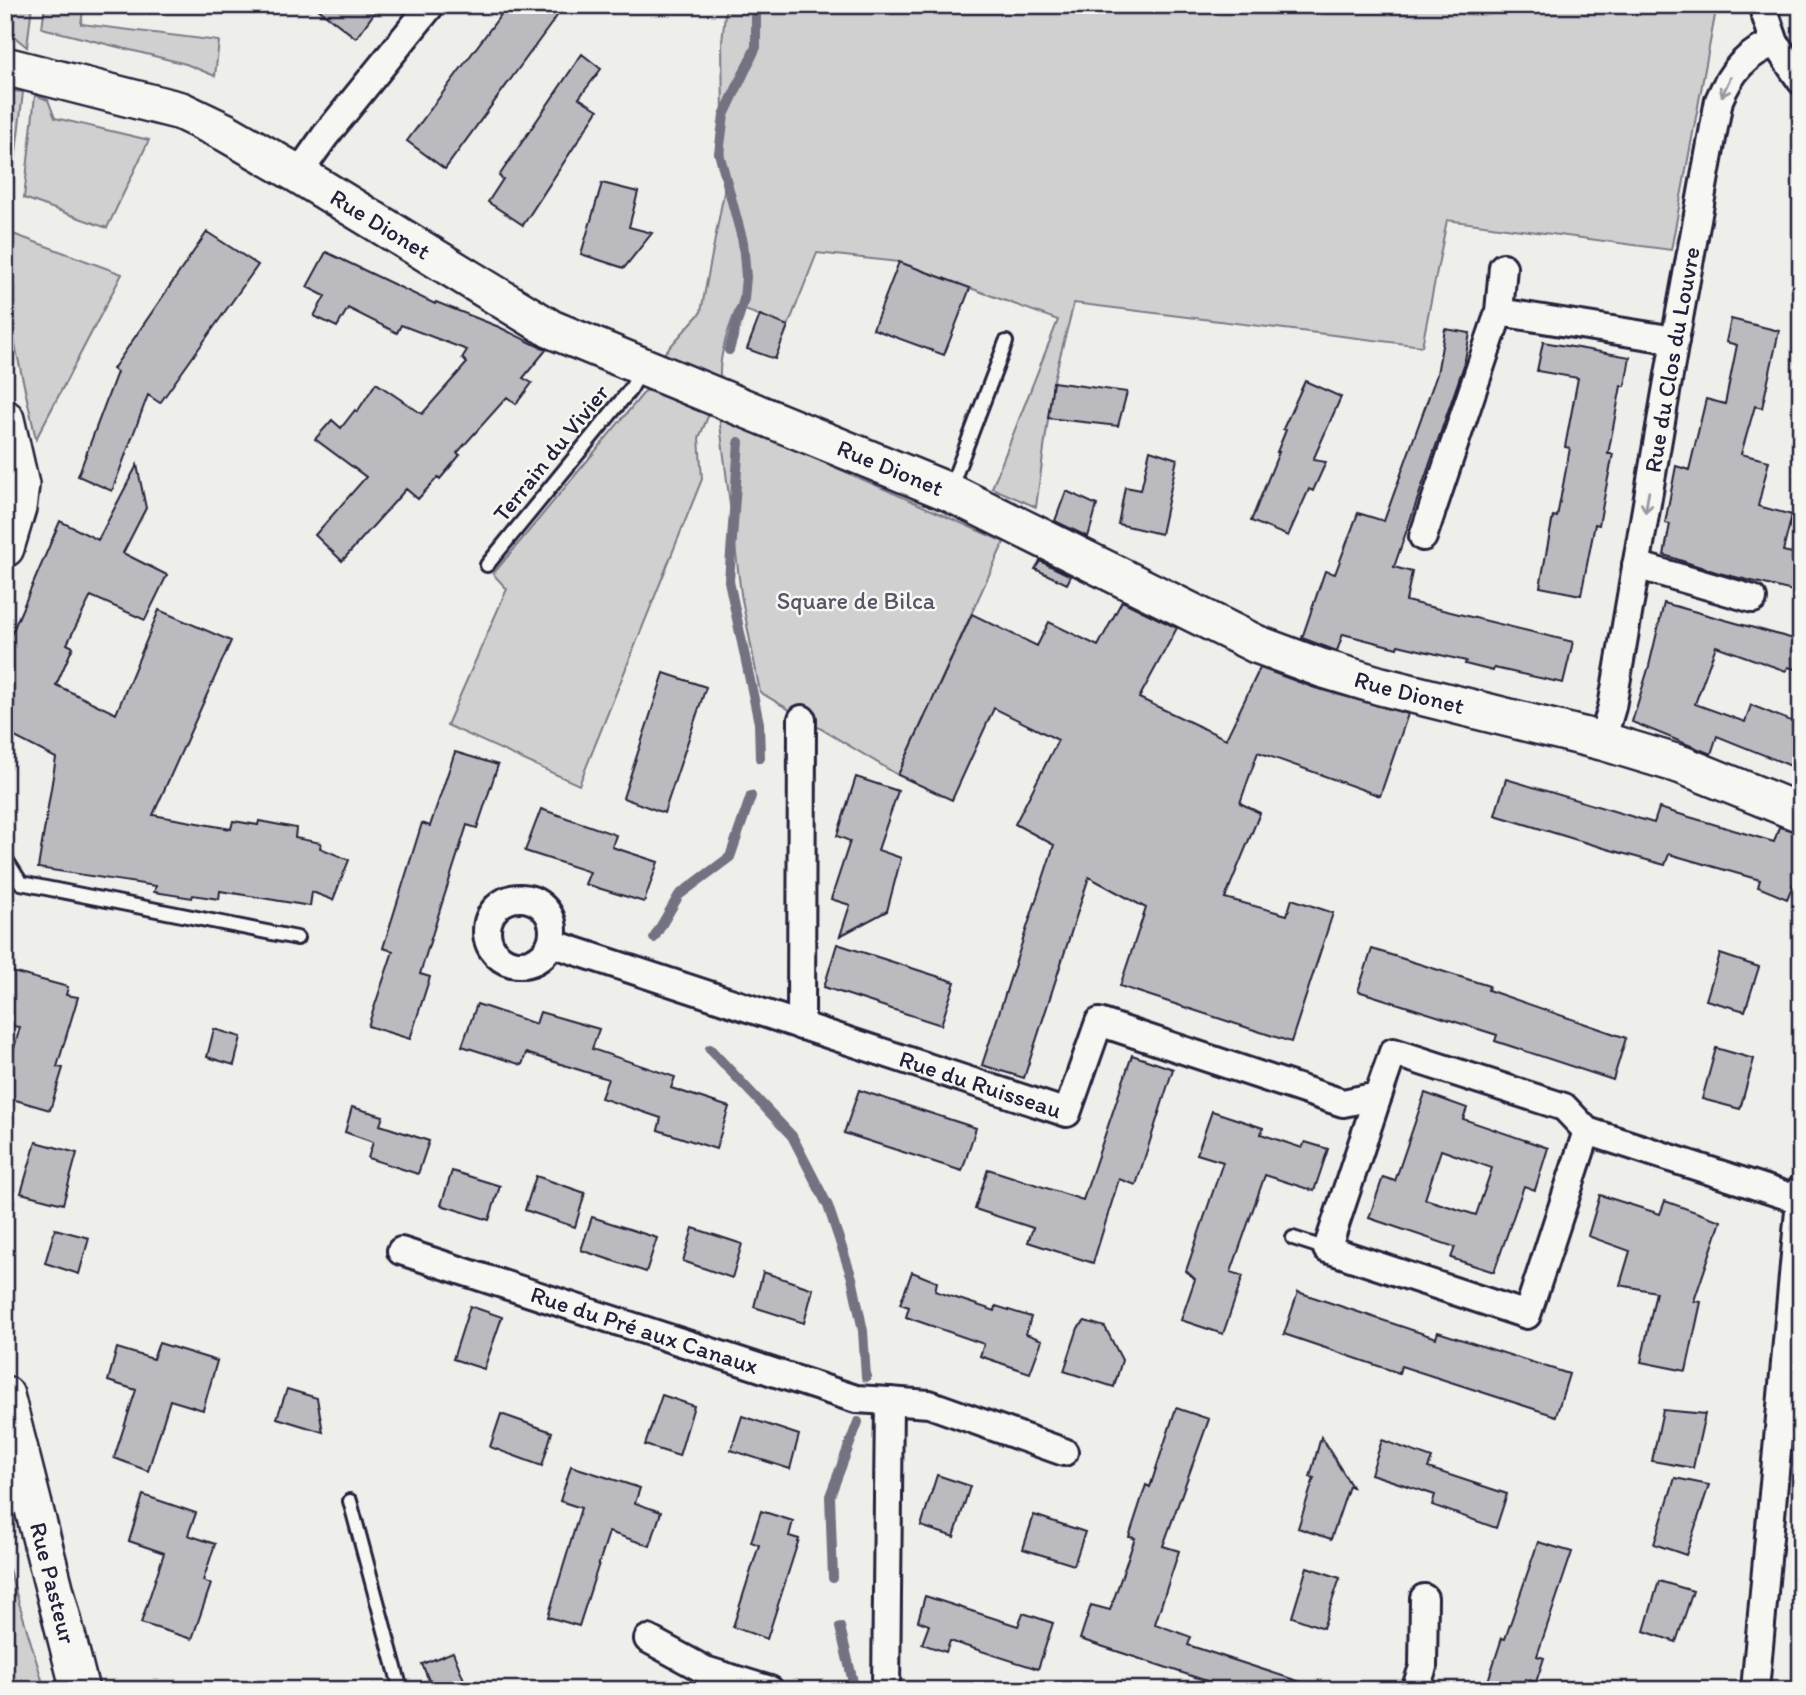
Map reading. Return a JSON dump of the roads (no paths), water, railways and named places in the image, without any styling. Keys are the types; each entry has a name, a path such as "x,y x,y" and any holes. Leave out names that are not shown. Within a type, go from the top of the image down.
{"street":[{"path":"298,174 325,136 431,5"},
{"path":"1762,5 1775,43 1801,81"},
{"name":"Rue du Clos du Louvre","path":"1602,741 1612,707 1719,100 1729,78 1755,50 1775,43"},
{"name":"Rue Dionet","path":"5,66 181,111 225,132 298,174 551,329 949,492 1256,644 1381,686 1602,741 1682,765 1801,813"},
{"path":"1423,537 1499,312 1503,267"},
{"path":"1499,312 1675,340"},
{"path":"5,419 20,485 17,508 5,548"},
{"path":"1636,565 1753,599"},
{"path":"801,1026 802,719"},
{"name":"Rue du Ruisseau","path":"551,943 1067,1113 1099,1021 1343,1103 1378,1096"},
{"path":"1587,1131 1527,1315 1327,1249 1393,1052 1564,1107 1587,1131 1800,1194 1755,1690"},
{"name":"Rue du Pré aux Canaux","path":"401,1251 856,1399 929,1404 1064,1452"},
{"name":"Rue Pasteur","path":"5,1395 80,1690"},
{"path":"886,1690 889,1401"},
{"path":"1415,1690 1423,1667 1424,1598"},
{"path":"648,1639 705,1670 770,1690"}],"lane":[{"path":"949,492 1006,342"},
{"name":"Terrain du Vivier","path":"486,565 630,390 644,366"},
{"path":"5,858 21,883 297,939"},
{"path":"1293,1238 1327,1249"},
{"path":"349,1501 401,1690"}],"waterway":[{"path":"729,350 744,299 746,277 743,242 719,153 724,115 756,47 756,5"},
{"path":"739,442 729,581 759,723 760,758"},
{"path":"654,938 679,895 730,857 751,796"},
{"path":"710,1049 792,1136 828,1206 852,1278 863,1331 866,1377"},
{"path":"833,1578 830,1496 858,1422"},
{"path":"840,1627 853,1682"}],"park label":[{"name":"Square de Bilca","path":"856,601"}]}
